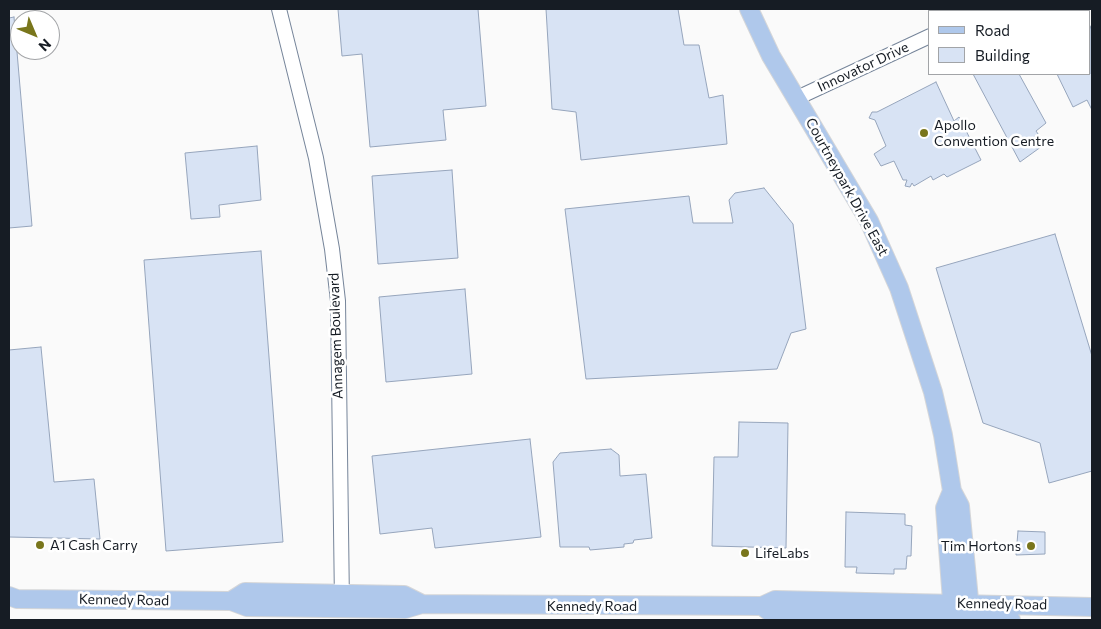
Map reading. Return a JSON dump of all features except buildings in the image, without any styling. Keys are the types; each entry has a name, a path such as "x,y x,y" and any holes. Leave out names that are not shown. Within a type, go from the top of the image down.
{"main road":[{"name":"Courtneypark Drive East","path":"749,9 771,56 869,221 899,288 933,392 943,435 952,491 960,506 962,614"},
{"name":"Kennedy Road","path":"12,599 231,601 247,607 342,601 405,610 422,604 762,606 775,600 962,614 1011,620"},
{"name":"Kennedy Road","path":"962,614 1092,607"}],"street":[{"name":"Annagem Boulevard","path":"279,9 316,158 332,249 338,301 342,601"},
{"name":"Innovator Drive","path":"797,98 928,37"}],"place":[{"name":"Apollo Convention Centre","path":"924,133"},
{"name":"A1 Cash Carry","path":"40,545"},
{"name":"Tim Hortons","path":"1031,546"},
{"name":"LifeLabs","path":"745,553"}]}
